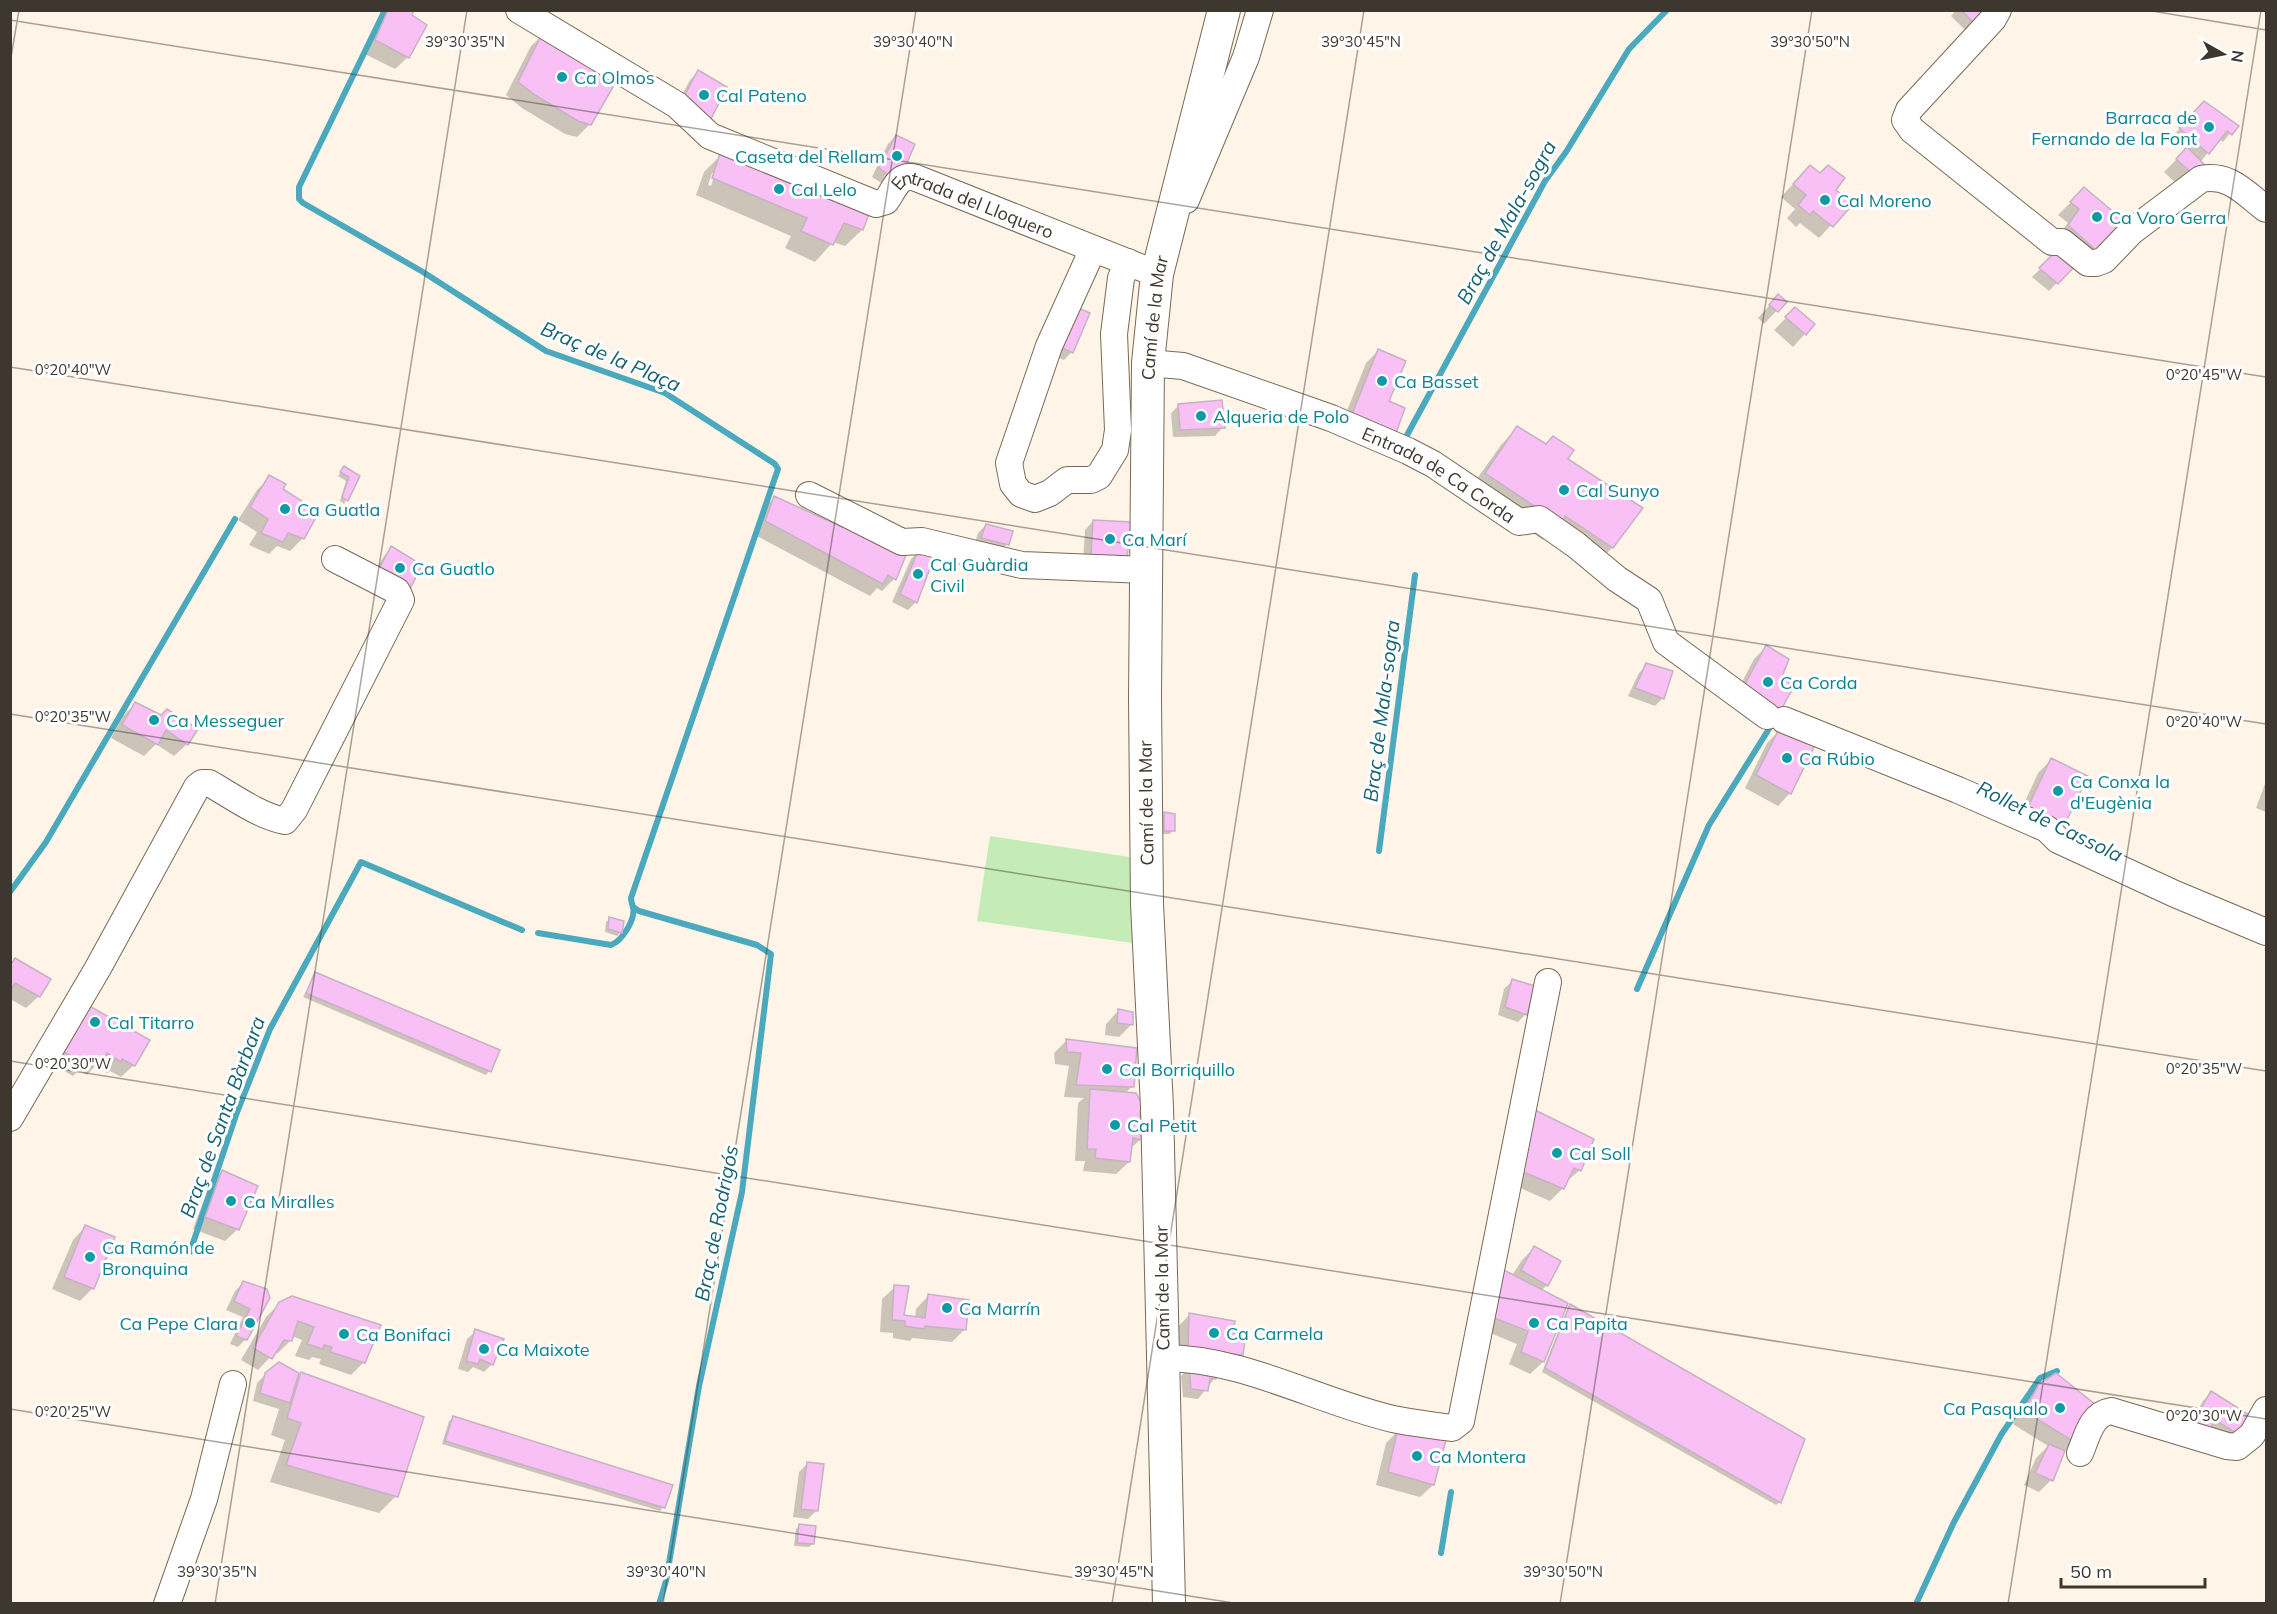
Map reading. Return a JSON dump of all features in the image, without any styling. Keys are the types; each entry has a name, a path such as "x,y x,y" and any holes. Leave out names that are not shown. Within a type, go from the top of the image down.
{"main road":[{"name":"Camí de la Mar","path":"1169,1604 1157,1107 1147,904 1145,697 1148,363 1157,274 1224,10"}],"street":[{"name":"Entrada del Lloquero","path":"519,10 677,105 710,136 876,204 886,201 901,178 910,176 1157,274"},
{"path":"1166,240 1193,185 1220,121 1246,57 1260,10"},
{"path":"1998,10 1993,19 1909,110 1905,120 1912,130 2052,242 2062,242 2088,263 2104,260 2132,231 2202,179 2214,176 2226,179 2266,209"},
{"path":"1093,249 1049,346 1009,463 1012,484 1021,494 1035,499 1050,493 1067,480 1091,480 1099,476 1115,450 1118,430 1114,334 1121,278 1128,262"},
{"name":"Entrada de Ca Corda","path":"1148,363 1183,366 1331,418 1408,451 1433,464 1519,522 1539,519 1576,545 1617,579 1649,600 1666,642 1776,718 1918,773 2047,828 2058,840 2175,894 2266,932"},
{"path":"809,495 902,542 922,541 1022,565 1146,570"},
{"path":"10,1118 98,968 197,787 202,783 209,783 279,820 285,821 294,810 401,600 397,591 335,559"},
{"path":"1163,1358 1186,1358 1222,1364 1393,1419 1452,1428 1457,1426 1461,1421 1548,982"},
{"path":"167,1604 204,1499 233,1384"},
{"path":"2080,1453 2095,1419 2104,1412 2111,1411 2237,1447 2259,1443 2266,1410"}],"green space":[{"path":"990,836 1130,857 1132,943 977,921"}],"building":[{"path":"388,10 414,10 412,15 427,25 409,58 375,40"},
{"path":"1961,10 1991,10 1976,25"},
{"name":"Ca Olmos","path":"543,32 607,72 602,81 613,87 591,125 578,121 518,82"},
{"name":"Cal Pateno","path":"698,70 727,87 711,119 681,102"},
{"name":"Barraca de Fernando de la Font","path":"2204,101 2239,126 2232,135 2227,131 2209,154 2179,128"},
{"name":"Caseta del Rellam","path":"896,135 915,144 904,170 892,177 879,168"},
{"path":"2187,147 2207,167 2194,175 2176,159"},
{"name":"Cal Lelo","path":"720,153 871,209 863,230 844,223 833,245 801,231 807,218 712,178"},
{"name":"Cal Moreno","path":"1810,165 1820,173 1828,165 1845,178 1836,190 1853,204 1833,227 1813,211 1810,215 1798,205 1806,195 1793,184"},
{"name":"Ca Voro Gerra","path":"2084,187 2129,225 2100,254 2068,225 2079,209 2070,202"},
{"path":"2057,250 2076,265 2058,284 2039,268"},
{"path":"1778,294 1787,302 1778,312 1769,305"},
{"path":"1076,307 1090,313 1073,353 1058,346"},
{"path":"1795,307 1815,324 1806,335 1785,317"},
{"name":"Ca Basset","path":"1378,349 1406,361 1389,401 1405,408 1396,433 1352,414"},
{"name":"Alqueria de Polo","path":"1222,400 1225,428 1180,430 1178,404"},
{"name":"Cal Sunyo","path":"1517,426 1546,444 1553,436 1574,450 1568,459 1643,508 1613,548 1565,516 1561,524 1485,473"},
{"path":"344,466 360,476 348,501 342,497 349,477 340,472"},
{"name":"Ca Guatla","path":"269,475 286,484 283,489 319,512 304,539 288,533 283,542 261,533 268,519 250,507"},
{"path":"774,496 842,527 844,524 906,555 896,580 888,575 883,584 765,521"},
{"name":"Ca Marí","path":"1093,520 1131,522 1127,558 1091,555"},
{"path":"986,524 1013,531 1009,545 981,538"},
{"name":"Ca Guatlo","path":"391,546 422,565 410,589 378,571"},
{"name":"Cal Guàrdia Civil","path":"919,549 935,555 917,603 900,594"},
{"name":"Ca Corda","path":"1766,645 1789,659 1782,677 1794,686 1781,710 1742,690"},
{"path":"1646,663 1673,671 1664,699 1635,688"},
{"name":"Ca Messeguer","path":"135,702 161,715 167,709 198,729 188,745 166,730 158,745 122,725"},
{"name":"Ca Rúbio","path":"1779,729 1817,741 1791,794 1756,775"},
{"name":"Ca Conxa la d'Eugènia","path":"2051,758 2088,776 2063,828 2051,818 2028,807"},
{"path":"1164,812 1175,814 1175,831 1164,831"},
{"path":"609,917 624,921 622,933 608,929"},
{"path":"15,958 51,979 40,997 15,983 10,991 10,966"},
{"path":"315,972 500,1050 491,1072 306,993"},
{"path":"1512,979 1535,986 1527,1015 1505,1007"},
{"name":"Cal Titarro","path":"84,1003 150,1040 135,1066 122,1059 121,1062 107,1053 100,1064 91,1058 86,1065 59,1049"},
{"path":"1118,1009 1133,1012 1133,1025 1117,1023"},
{"name":"Cal Borriquillo","path":"1066,1039 1137,1048 1134,1087 1076,1085 1081,1053 1067,1052"},
{"name":"Cal Petit","path":"1090,1089 1136,1093 1148,1113 1140,1112 1142,1140 1133,1138 1130,1162 1095,1158 1096,1149 1087,1149"},
{"name":"Cal Soll","path":"1533,1109 1594,1139 1581,1171 1574,1168 1564,1189 1523,1172"},
{"name":"Ca Miralles","path":"222,1170 258,1186 239,1230 205,1217"},
{"name":"Ca Ramón de Bronquina","path":"85,1225 115,1237 94,1289 64,1277"},
{"path":"1534,1246 1561,1261 1548,1286 1521,1270"},
{"name":"Ca Papita","path":"1502,1269 1568,1303 1544,1362 1521,1352 1528,1331 1489,1316"},
{"name":"Ca Pepe Clara","path":"243,1281 267,1289 270,1298 247,1340 236,1336 250,1309 234,1301"},
{"name":"Ca Marrín","path":"894,1285 909,1286 904,1315 925,1318 928,1294 969,1300 966,1330 925,1326 924,1329 905,1326 905,1321 892,1320"},
{"name":"Ca Bonifaci","path":"292,1296 381,1325 365,1363 330,1352 332,1347 324,1345 323,1349 307,1344 314,1327 298,1321 292,1341 284,1340 272,1359 253,1348 279,1302"},
{"path":"1570,1304 1805,1439 1781,1503 1545,1368"},
{"name":"Ca Carmela","path":"1189,1313 1235,1321 1233,1333 1246,1334 1243,1355 1188,1350"},
{"name":"Ca Maixote","path":"475,1329 504,1339 493,1365 480,1359 478,1364 466,1361"},
{"path":"279,1362 299,1373 290,1403 260,1393 265,1373"},
{"path":"1189,1366 1219,1369 1216,1379 1210,1378 1208,1391 1191,1389"},
{"path":"301,1372 424,1417 398,1497 286,1465 301,1423 287,1418"},
{"name":"Ca Pasqualo","path":"2056,1373 2096,1405 2076,1443 2024,1411 2039,1384"},
{"path":"2211,1391 2254,1418 2241,1436 2215,1420 2206,1435 2189,1428"},
{"path":"453,1416 673,1485 665,1508 445,1441"},
{"name":"Ca Montera","path":"1398,1428 1446,1440 1434,1485 1388,1472"},
{"path":"2049,1444 2065,1451 2053,1481 2035,1473"},
{"path":"807,1462 824,1464 818,1511 801,1509"},
{"path":"799,1524 816,1526 814,1544 797,1543"}],"waterway":[{"name":"Braç de la Plaça","path":"385,10 299,187 299,199 423,272 546,351 665,393 775,464 778,469 631,898 633,912 627,929 620,939 611,945 538,933"},
{"name":"Braç de Mala-sogra","path":"1407,444 1406,437 1545,181 1566,152 1629,49 1667,10"},
{"path":"10,892 46,842 235,519"},
{"name":"Braç de Mala-sogra","path":"1379,851 1415,575"},
{"name":"Rollet de Cassola","path":"1637,989 1709,825 1772,724"},
{"name":"Braç de Santa Bàrbara","path":"190,1252 236,1115 270,1029 361,862 522,930"},
{"name":"Braç de Rodrigós","path":"633,907 639,911 757,945 771,954 742,1192 699,1386 666,1581 659,1604"},
{"path":"1916,1604 1954,1522 2001,1435 2040,1378 2057,1371"},
{"name":"Rollet de Cassola","path":"1441,1553 1451,1492"}],"place":[{"name":"Ca Olmos","path":"562,77"},
{"name":"Cal Pateno","path":"704,95"},
{"name":"Barraca de Fernando de la Font","path":"2209,127"},
{"name":"Caseta del Rellam","path":"897,156"},
{"name":"Cal Lelo","path":"779,189"},
{"name":"Cal Moreno","path":"1825,200"},
{"name":"Ca Voro Gerra","path":"2097,217"},
{"name":"Ca Basset","path":"1382,381"},
{"name":"Alqueria de Polo","path":"1201,416"},
{"name":"Cal Sunyo","path":"1564,490"},
{"name":"Ca Guatla","path":"285,509"},
{"name":"Ca Marí","path":"1110,539"},
{"name":"Ca Guatlo","path":"400,568"},
{"name":"Cal Guàrdia Civil","path":"918,574"},
{"name":"Ca Corda","path":"1768,682"},
{"name":"Ca Messeguer","path":"154,720"},
{"name":"Ca Rúbio","path":"1787,758"},
{"name":"Ca Conxa la d'Eugènia","path":"2058,791"},
{"name":"Cal Titarro","path":"95,1022"},
{"name":"Cal Borriquillo","path":"1107,1069"},
{"name":"Cal Petit","path":"1115,1125"},
{"name":"Cal Soll","path":"1557,1153"},
{"name":"Ca Miralles","path":"231,1201"},
{"name":"Ca Ramón de Bronquina","path":"90,1257"},
{"name":"Ca Marrín","path":"947,1308"},
{"name":"Ca Pepe Clara","path":"250,1323"},
{"name":"Ca Papita","path":"1534,1323"},
{"name":"Ca Carmela","path":"1214,1333"},
{"name":"Ca Bonifaci","path":"344,1334"},
{"name":"Ca Maixote","path":"484,1349"},
{"name":"Ca Pasqualo","path":"2060,1408"},
{"name":"Ca Montera","path":"1417,1456"}]}
